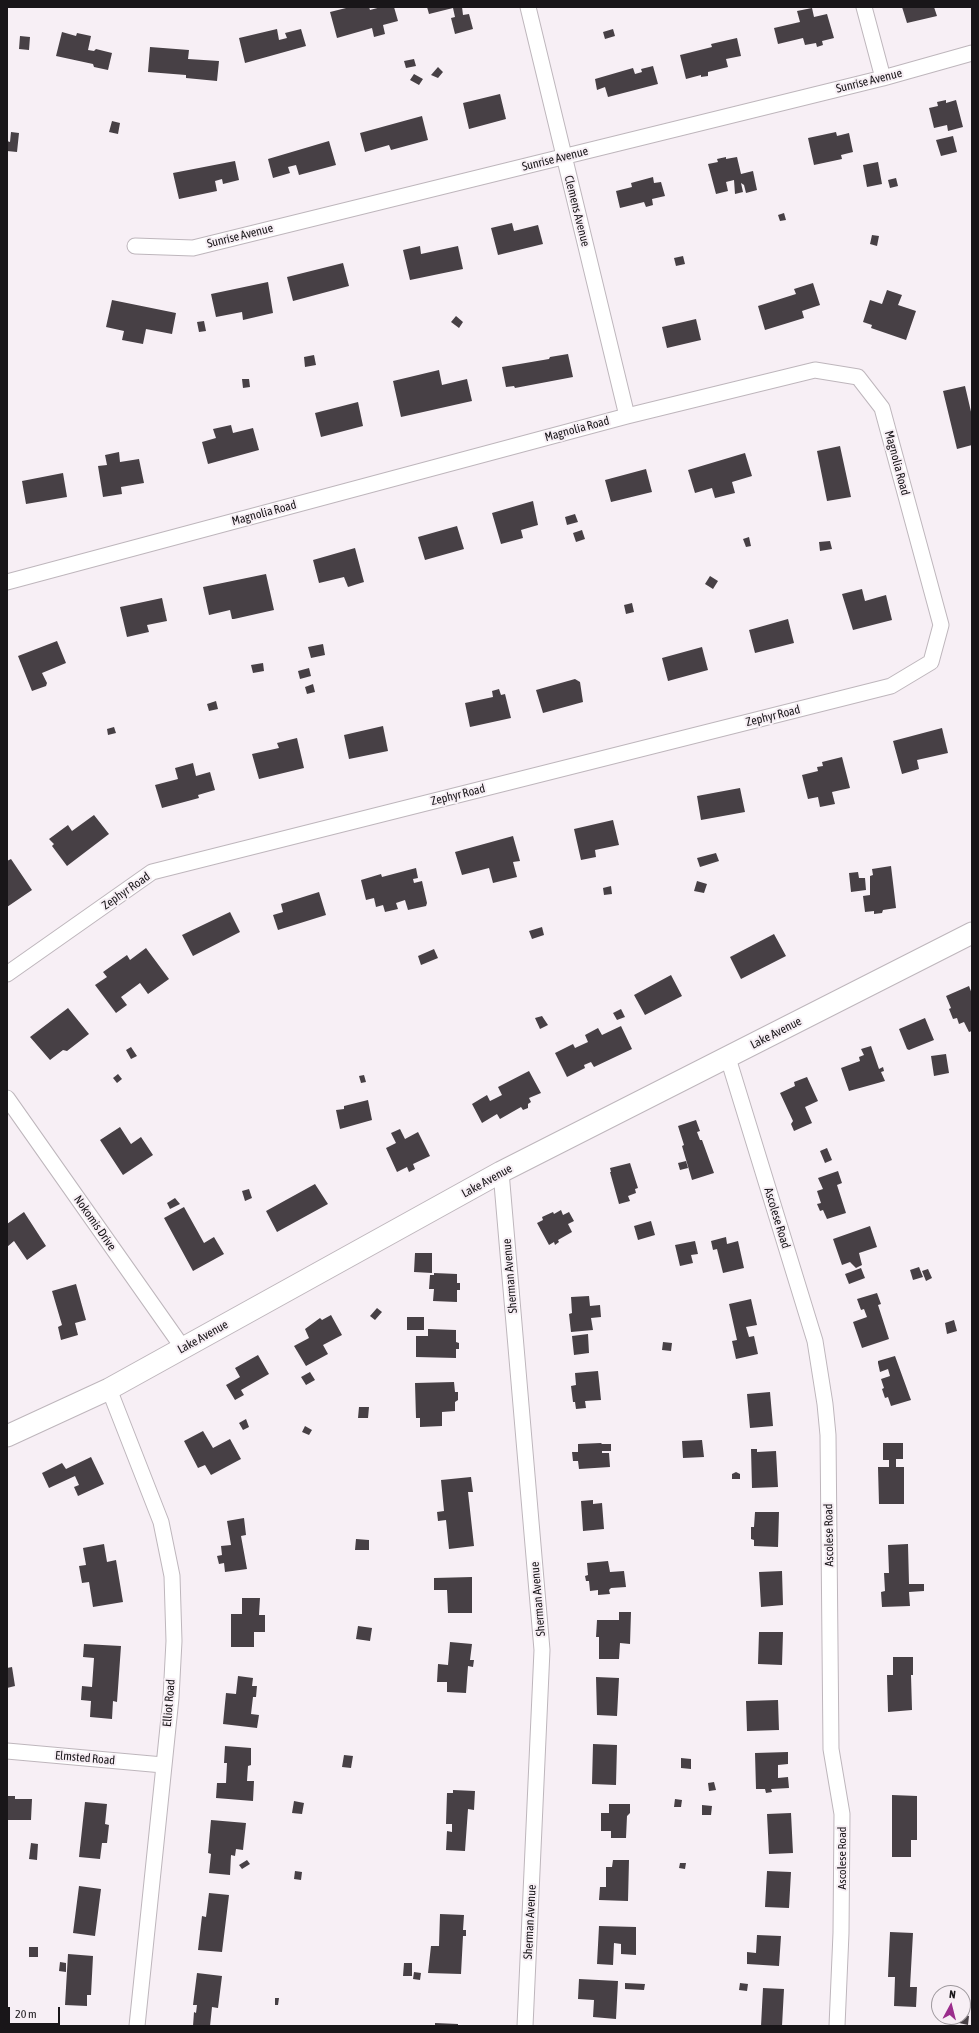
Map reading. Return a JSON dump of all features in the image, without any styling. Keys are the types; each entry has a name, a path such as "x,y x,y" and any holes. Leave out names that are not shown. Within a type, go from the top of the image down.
{"street":[{"name":"Clemens Avenue","path":"528,7 627,416"},
{"path":"864,7 883,78"},
{"name":"Sunrise Avenue","path":"135,246 193,248 883,78 972,53"},
{"name":"Magnolia Road","path":"7,582 627,416 815,370 858,377 882,408 941,625 931,662"},
{"name":"Zephyr Road","path":"7,974 152,872 891,686 931,662"},
{"name":"Lake Avenue","path":"7,1436 109,1390 501,1172 972,934"},
{"name":"Ascolese Road","path":"728,1058 815,1342 824,1397 828,1435 831,1749 842,1814 841,1933 837,2026"},
{"name":"Nokomis Drive","path":"7,1098 183,1348"},
{"name":"Sherman Avenue","path":"501,1172 542,1650 526,2026"},
{"name":"Elliot Road","path":"109,1390 161,1522 172,1576 174,1640 171,1698 137,2026"},
{"name":"Elmsted Road","path":"7,1751 163,1765"}],"building":[{"path":"350,7 369,7 370,10 381,7 394,7 398,21 383,25 385,34 374,37 372,28 337,38 330,12"},
{"path":"427,7 462,7 463,15 469,14 473,29 455,34 451,18 455,17 453,8 429,14"},
{"path":"902,7 934,7 937,16 907,23"},
{"path":"812,8 814,17 827,14 834,38 822,41 823,45 817,47 816,43 805,45 803,38 778,44 774,28 800,22 797,11"},
{"path":"277,29 279,40 287,38 285,33 301,29 306,46 245,63 239,38"},
{"path":"613,29 615,36 605,39 603,32"},
{"path":"62,32 76,36 77,33 91,36 88,50 94,51 96,49 112,53 108,70 94,67 93,64 56,56"},
{"path":"20,36 30,37 29,50 19,49"},
{"path":"737,38 741,56 726,59 728,67 708,72 708,76 701,77 701,75 686,79 680,55 712,47 711,44"},
{"path":"150,47 189,50 188,59 219,61 217,81 186,78 186,75 148,72"},
{"path":"414,59 416,66 406,68 404,61"},
{"path":"653,66 658,84 608,97 605,87 597,90 595,79 633,68 635,74 642,72 641,69"},
{"path":"438,67 443,72 438,78 431,75"},
{"path":"414,74 423,79 419,85 410,80"},
{"path":"500,94 506,119 469,129 463,103"},
{"path":"946,100 946,103 956,100 963,127 948,131 947,125 934,128 929,108 938,106 937,102"},
{"path":"422,116 428,140 391,150 389,145 365,152 360,133"},
{"path":"112,121 120,123 118,134 109,132"},
{"path":"11,132 19,133 17,152 7,151 7,141 10,142"},
{"path":"836,132 837,136 849,133 853,152 841,155 842,159 814,165 808,138"},
{"path":"953,136 957,152 941,156 936,140"},
{"path":"329,141 336,165 299,175 296,165 288,167 290,173 273,178 268,159"},
{"path":"726,157 726,159 737,157 741,174 753,171 757,190 746,193 744,185 741,183 743,192 735,194 734,180 726,182 728,191 716,194 708,164 718,162 717,159"},
{"path":"235,161 239,180 223,184 222,179 215,181 217,191 179,199 173,173"},
{"path":"878,162 882,184 867,187 863,165"},
{"path":"653,177 654,183 661,182 665,196 652,199 653,205 646,207 644,202 620,208 616,191 632,187 631,183"},
{"path":"896,178 898,186 890,188 888,180"},
{"path":"784,213 786,220 780,221 778,215"},
{"path":"512,223 514,231 538,225 543,244 498,255 491,228"},
{"path":"872,235 879,236 877,246 870,244"},
{"path":"420,246 421,254 458,246 463,269 410,280 403,250"},
{"path":"683,256 685,264 676,266 674,258"},
{"path":"343,263 349,286 293,301 287,277"},
{"path":"268,282 273,313 243,320 242,312 216,317 211,294"},
{"path":"813,283 820,305 802,311 804,318 765,330 758,306 796,294 794,289"},
{"path":"887,290 902,295 898,305 916,311 906,340 871,328 872,325 863,322 870,300 882,304"},
{"path":"112,300 176,313 172,334 146,329 143,344 122,340 124,331 106,327"},
{"path":"456,316 463,322 459,328 451,322"},
{"path":"696,319 701,340 667,348 662,327"},
{"path":"204,321 206,331 199,332 197,322"},
{"path":"568,354 573,377 515,388 514,386 506,387 502,367 549,359 550,357"},
{"path":"314,355 316,365 305,367 304,357"},
{"path":"439,370 442,385 467,379 472,401 401,417 393,381"},
{"path":"242,379 249,379 250,387 243,388"},
{"path":"965,386 972,416 972,445 957,449 943,391"},
{"path":"358,402 363,426 321,437 315,413"},
{"path":"231,425 233,433 253,428 259,450 208,464 202,442 216,438 213,429"},
{"path":"840,446 851,497 827,501 817,451"},
{"path":"119,452 120,462 139,459 144,483 121,487 122,494 103,497 98,466 107,465 105,455"},
{"path":"745,453 752,476 732,482 735,493 715,498 712,488 695,493 688,470"},
{"path":"646,469 652,492 611,502 605,480"},
{"path":"63,473 67,497 26,504 22,481"},
{"path":"533,501 538,525 521,530 523,538 501,544 492,513"},
{"path":"575,514 578,522 567,525 565,517"},
{"path":"457,526 464,549 425,560 418,537"},
{"path":"582,530 585,539 576,542 573,533"},
{"path":"749,537 751,546 746,547 743,539"},
{"path":"830,541 832,549 820,551 819,542"},
{"path":"355,548 364,582 348,587 344,577 319,583 313,560"},
{"path":"266,574 274,610 234,619 232,619 230,610 209,615 203,587"},
{"path":"710,576 718,581 713,589 705,584"},
{"path":"862,589 865,601 886,595 892,620 853,630 842,594"},
{"path":"162,598 167,621 147,625 149,632 127,637 120,607"},
{"path":"632,603 634,612 626,614 624,605"},
{"path":"788,619 794,643 755,653 749,630"},
{"path":"57,641 66,663 42,673 47,683 46,686 32,691 18,656"},
{"path":"323,644 325,655 311,658 308,647"},
{"path":"702,647 708,670 668,681 662,658"},
{"path":"263,663 264,671 253,673 251,665"},
{"path":"309,668 311,676 300,679 298,671"},
{"path":"575,679 580,682 583,702 543,713 536,690"},
{"path":"313,684 315,692 307,694 305,687"},
{"path":"499,689 501,695 505,694 511,718 470,727 465,703 493,697 492,691"},
{"path":"216,701 218,709 209,711 207,704"},
{"path":"383,726 388,751 349,759 344,735"},
{"path":"114,727 116,733 108,735 107,729"},
{"path":"942,728 948,753 917,760 919,769 902,774 893,741"},
{"path":"297,738 304,768 259,779 252,754 279,748 277,743"},
{"path":"842,757 850,788 832,792 835,804 820,807 818,797 808,799 802,775 818,771 817,767 823,766 822,762"},
{"path":"193,763 196,776 210,772 215,790 198,795 199,798 162,808 155,785 178,779 175,768"},
{"path":"740,788 745,812 701,820 697,796"},
{"path":"94,815 109,834 67,866 52,846 54,844 49,839 68,825 72,831"},
{"path":"613,820 619,845 595,850 596,857 581,860 574,829"},
{"path":"513,836 520,861 513,862 517,877 493,883 489,868 462,875 455,852"},
{"path":"716,853 719,861 700,867 697,858"},
{"path":"11,859 32,890 7,907 7,861"},
{"path":"891,866 896,908 883,910 882,913 874,914 874,911 865,912 863,896 870,895 870,876 873,875 872,869"},
{"path":"416,868 418,878 413,879 414,883 422,881 427,903 426,906 408,910 405,900 396,903 398,909 385,912 383,905 376,907 374,898 366,900 361,880 381,874 382,877"},
{"path":"858,872 859,878 865,878 866,890 851,892 849,873"},
{"path":"697,881 707,884 704,893 694,891"},
{"path":"611,886 612,894 604,895 603,888"},
{"path":"319,892 326,915 278,930 273,915 283,912 281,904"},
{"path":"230,912 240,932 193,956 182,935"},
{"path":"542,927 544,935 532,939 529,931"},
{"path":"774,934 786,956 741,979 730,957"},
{"path":"146,948 169,979 148,994 140,983 121,997 127,1005 116,1013 95,985 107,977 103,972 127,955 130,960"},
{"path":"434,949 438,958 421,965 418,956"},
{"path":"671,975 682,996 645,1015 634,995"},
{"path":"969,986 972,994 972,1031 969,1032 964,1022 959,1024 957,1018 953,1019 949,1009 951,1008 946,996"},
{"path":"68,1008 89,1034 67,1051 63,1050 50,1060 30,1037"},
{"path":"621,1009 625,1017 617,1020 613,1013"},
{"path":"542,1016 548,1025 540,1029 535,1018"},
{"path":"925,1018 934,1040 909,1050 907,1049 899,1029"},
{"path":"621,1026 632,1049 594,1067 591,1062 584,1065 585,1068 567,1077 555,1053 573,1044 575,1048 588,1042 585,1035 598,1028 602,1035"},
{"path":"871,1046 879,1069 883,1067 884,1071 881,1072 885,1081 849,1091 841,1068 860,1061 859,1057 864,1055 861,1049"},
{"path":"131,1047 137,1056 131,1059 126,1050"},
{"path":"946,1054 949,1073 934,1076 931,1056"},
{"path":"529,1071 541,1093 529,1098 531,1102 528,1104 528,1108 523,1110 521,1107 500,1119 497,1114 482,1123 472,1104 487,1095 490,1101 502,1095 498,1087"},
{"path":"118,1074 122,1079 117,1083 113,1078"},
{"path":"364,1075 366,1082 361,1083 359,1076"},
{"path":"807,1077 818,1101 805,1107 812,1123 794,1131 791,1124 793,1121 780,1093 795,1086 794,1082"},
{"path":"368,1100 372,1120 340,1129 336,1110 344,1109 344,1106"},
{"path":"696,1120 700,1131 697,1132 700,1140 702,1140 714,1173 692,1180 678,1126"},
{"path":"120,1127 131,1144 141,1137 153,1155 123,1175 100,1140"},
{"path":"400,1129 405,1139 418,1132 430,1156 413,1164 415,1169 409,1172 407,1167 397,1172 386,1148 396,1143 391,1133"},
{"path":"827,1148 832,1160 825,1163 820,1151"},
{"path":"686,1161 688,1168 680,1170 678,1163"},
{"path":"630,1163 638,1188 635,1189 636,1193 628,1196 630,1201 619,1204 610,1168"},
{"path":"838,1171 842,1183 837,1185 846,1213 827,1219 823,1210 820,1211 817,1204 821,1203 817,1191 823,1189 818,1178"},
{"path":"315,1184 328,1204 277,1232 266,1211"},
{"path":"249,1189 252,1198 245,1201 242,1191"},
{"path":"175,1198 180,1204 170,1209 167,1203"},
{"path":"184,1207 204,1243 214,1237 224,1254 193,1271 164,1218"},
{"path":"561,1210 563,1215 569,1212 574,1221 568,1224 572,1232 558,1240 559,1242 555,1245 554,1242 549,1245 537,1223 543,1220 542,1217 553,1212 554,1214"},
{"path":"24,1212 46,1246 27,1260 14,1241 7,1247 7,1224"},
{"path":"651,1221 655,1235 638,1240 634,1226"},
{"path":"870,1226 877,1247 859,1253 862,1265 856,1268 850,1262 842,1265 833,1239"},
{"path":"726,1237 727,1244 738,1241 744,1268 723,1273 717,1249 713,1250 711,1241"},
{"path":"695,1241 698,1254 691,1255 693,1263 680,1266 675,1245"},
{"path":"415,1253 432,1253 432,1273 414,1272"},
{"path":"919,1267 923,1277 913,1280 910,1270"},
{"path":"861,1268 865,1278 849,1284 845,1274"},
{"path":"928,1269 932,1278 926,1281 922,1271"},
{"path":"434,1273 457,1274 457,1283 460,1283 460,1290 457,1290 457,1302 433,1301 434,1289 429,1289 430,1275 434,1275"},
{"path":"76,1284 86,1320 75,1323 78,1335 61,1340 58,1327 62,1325 52,1291"},
{"path":"877,1293 881,1304 878,1305 889,1339 862,1348 853,1322 867,1317 864,1309 861,1310 857,1299"},
{"path":"589,1296 590,1306 600,1305 601,1317 591,1318 593,1330 571,1332 569,1314 572,1313 571,1297"},
{"path":"751,1299 757,1325 746,1327 749,1337 754,1336 758,1354 736,1359 732,1341 737,1340 729,1304"},
{"path":"377,1308 382,1312 375,1320 370,1316"},
{"path":"331,1315 342,1335 323,1345 328,1354 306,1366 294,1346 309,1338 305,1329 320,1318 322,1320"},
{"path":"407,1317 424,1317 424,1330 407,1330"},
{"path":"954,1320 957,1331 947,1334 945,1323"},
{"path":"428,1329 456,1330 456,1342 459,1343 459,1349 456,1349 456,1358 416,1357 416,1336 428,1336"},
{"path":"588,1334 589,1353 574,1355 572,1336"},
{"path":"663,1342 672,1343 671,1351 662,1350"},
{"path":"258,1355 269,1374 241,1390 244,1395 235,1400 226,1385 240,1377 235,1368"},
{"path":"895,1356 911,1400 891,1406 888,1397 885,1398 881,1379 890,1376 888,1369 880,1372 878,1361"},
{"path":"598,1371 601,1400 585,1401 586,1408 576,1409 575,1402 573,1402 571,1386 576,1385 575,1373"},
{"path":"310,1372 315,1380 306,1385 301,1377"},
{"path":"454,1382 455,1392 458,1392 458,1400 455,1402 455,1411 442,1412 442,1426 420,1427 420,1418 416,1418 415,1383"},
{"path":"770,1392 773,1426 750,1428 747,1394"},
{"path":"359,1407 369,1407 368,1418 358,1418"},
{"path":"246,1419 249,1427 243,1430 239,1423"},
{"path":"305,1426 312,1430 309,1435 302,1432"},
{"path":"203,1431 213,1448 230,1439 241,1459 211,1475 205,1465 198,1468 184,1441"},
{"path":"702,1440 704,1457 683,1458 682,1441"},
{"path":"883,1443 903,1443 903,1459 896,1459 896,1467 904,1467 904,1504 879,1504 878,1467 889,1467 889,1460 883,1460"},
{"path":"578,1444 611,1444 611,1451 602,1451 602,1453 609,1453 610,1467 579,1469 578,1461 573,1461 572,1452 578,1452"},
{"path":"751,1449 757,1449 757,1452 776,1451 778,1487 752,1488"},
{"path":"91,1457 104,1484 78,1496 74,1487 79,1485 75,1476 49,1488 42,1473 62,1463 66,1469"},
{"path":"736,1472 740,1474 740,1479 732,1479 732,1474"},
{"path":"471,1477 473,1492 468,1492 474,1546 449,1549 446,1520 438,1521 437,1512 444,1511 441,1480"},
{"path":"593,1500 593,1504 602,1503 604,1529 583,1531 581,1501"},
{"path":"755,1512 779,1512 778,1547 754,1546 754,1540 751,1539 751,1527 754,1527"},
{"path":"244,1518 246,1535 241,1536 247,1569 225,1572 224,1563 219,1564 217,1556 222,1555 221,1546 231,1545 227,1521"},
{"path":"356,1539 369,1540 369,1550 355,1550"},
{"path":"104,1544 107,1562 116,1560 123,1602 93,1607 89,1582 82,1583 79,1566 86,1565 83,1548"},
{"path":"908,1544 909,1584 924,1584 924,1591 909,1592 910,1606 882,1607 881,1592 885,1591 884,1573 889,1573 888,1545"},
{"path":"608,1561 610,1572 624,1571 626,1587 611,1588 609,1590 610,1594 598,1595 598,1590 590,1591 589,1581 586,1581 585,1576 588,1575 587,1563"},
{"path":"782,1571 783,1605 761,1607 759,1572"},
{"path":"472,1577 472,1613 448,1613 447,1590 434,1590 434,1578"},
{"path":"242,1598 260,1598 259,1615 265,1615 265,1632 254,1632 254,1647 231,1647 231,1614 242,1614"},
{"path":"619,1612 631,1612 630,1644 620,1643 619,1659 599,1659 599,1637 596,1637 597,1620 619,1620"},
{"path":"358,1626 372,1628 370,1641 356,1639"},
{"path":"759,1632 783,1632 782,1665 758,1664"},
{"path":"450,1642 472,1644 470,1660 474,1660 473,1667 468,1666 466,1693 447,1692 447,1682 437,1682 438,1664 448,1665"},
{"path":"84,1644 121,1646 117,1702 113,1701 112,1719 90,1717 91,1701 81,1700 82,1686 92,1687 94,1658 83,1657"},
{"path":"893,1657 913,1657 913,1675 911,1675 912,1710 888,1712 887,1675 893,1675"},
{"path":"12,1667 15,1686 7,1688 7,1668"},
{"path":"238,1676 253,1678 252,1686 257,1686 256,1697 253,1697 251,1714 259,1715 257,1728 223,1724 226,1693 236,1694"},
{"path":"596,1677 619,1678 617,1716 597,1715"},
{"path":"778,1700 779,1730 747,1731 746,1701"},
{"path":"593,1744 617,1745 616,1785 592,1784"},
{"path":"225,1746 251,1748 251,1765 248,1766 247,1781 254,1781 253,1801 216,1798 217,1783 226,1783 227,1763 224,1763"},
{"path":"788,1752 788,1764 778,1765 778,1778 788,1777 789,1788 771,1789 772,1792 766,1793 765,1789 756,1789 755,1753"},
{"path":"344,1755 353,1756 351,1768 342,1767"},
{"path":"681,1758 691,1759 691,1769 681,1768"},
{"path":"714,1782 716,1790 709,1791 708,1783"},
{"path":"453,1790 475,1791 474,1810 468,1809 465,1851 446,1850 447,1831 452,1832 452,1824 446,1824 447,1793 453,1793"},
{"path":"892,1795 917,1796 917,1840 911,1840 911,1857 892,1857"},
{"path":"7,1796 15,1796 15,1799 32,1799 31,1820 7,1820"},
{"path":"675,1799 682,1800 681,1807 674,1807"},
{"path":"294,1801 304,1803 302,1814 292,1813"},
{"path":"85,1802 107,1804 105,1824 109,1825 107,1843 102,1843 100,1859 79,1857"},
{"path":"609,1804 630,1804 630,1813 627,1816 626,1838 611,1838 611,1831 601,1831 601,1813 609,1813"},
{"path":"702,1805 712,1806 711,1815 702,1815"},
{"path":"791,1813 793,1853 769,1854 767,1814"},
{"path":"211,1820 246,1823 243,1850 236,1849 235,1856 231,1855 230,1875 209,1873 211,1854 208,1853"},
{"path":"31,1843 38,1844 37,1860 29,1859"},
{"path":"247,1860 250,1864 242,1869 239,1865"},
{"path":"613,1860 629,1860 628,1901 599,1900 600,1887 606,1887 606,1867 612,1867"},
{"path":"680,1863 686,1863 685,1869 679,1868"},
{"path":"295,1871 302,1872 301,1880 294,1879"},
{"path":"767,1871 791,1872 789,1908 765,1907"},
{"path":"79,1886 101,1889 95,1936 73,1933"},
{"path":"209,1893 229,1895 222,1952 198,1950 202,1916 206,1917"},
{"path":"440,1914 464,1915 463,1930 466,1930 466,1936 463,1936 461,1974 428,1973 431,1946 439,1946"},
{"path":"599,1926 636,1927 636,1955 621,1954 621,1944 614,1943 613,1965 597,1964"},
{"path":"890,1932 913,1933 910,1987 917,1987 916,2007 894,2006 895,1977 888,1977"},
{"path":"757,1935 781,1936 779,1966 747,1964 747,1952 756,1953"},
{"path":"29,1947 38,1947 38,1957 29,1957"},
{"path":"68,1954 93,1956 91,1995 87,1995 87,2006 65,2005"},
{"path":"60,1962 66,1963 66,1972 59,1971"},
{"path":"404,1963 412,1963 412,1976 403,1976"},
{"path":"414,1972 421,1973 420,1980 413,1979"},
{"path":"197,1973 222,1976 218,2008 212,2007 210,2026 193,2026 194,2012 196,2013 197,2005 193,2005"},
{"path":"579,1979 618,1981 616,2019 593,2017 594,2000 578,1999"},
{"path":"625,1983 645,1984 644,1990 625,1989"},
{"path":"740,1983 748,1984 747,1991 739,1990"},
{"path":"763,1988 784,1989 782,2026 761,2026"},
{"path":"275,1998 279,1998 278,2005 275,2005"},
{"path":"435,2023 458,2024 458,2026 435,2026"}]}
